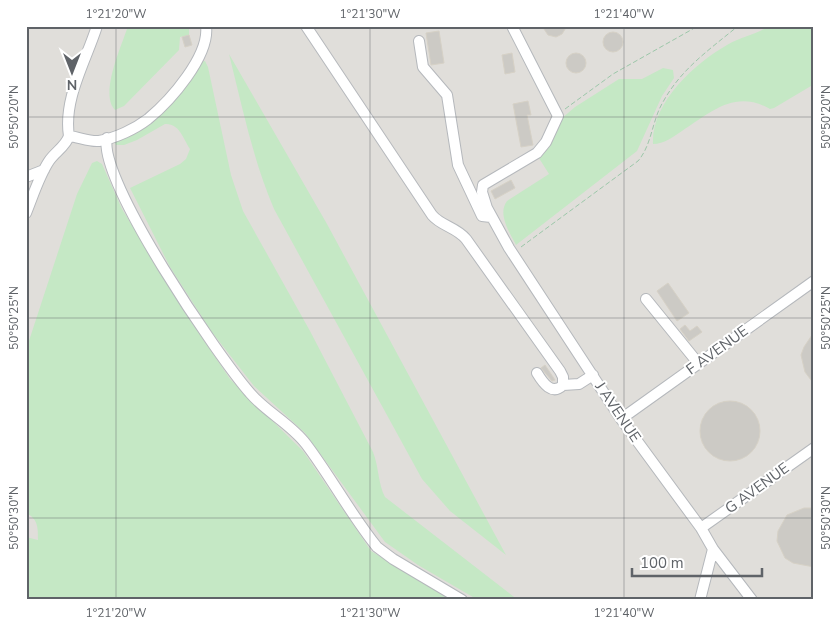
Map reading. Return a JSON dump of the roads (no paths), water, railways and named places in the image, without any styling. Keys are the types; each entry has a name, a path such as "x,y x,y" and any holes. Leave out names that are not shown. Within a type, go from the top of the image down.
{"lane":[{"path":"73,137 67,120 70,105 97,26"},
{"path":"73,137 98,141 130,129 147,119 176,90 199,56 206,39 206,26"},
{"path":"306,26 432,215 439,222 456,229 466,238 562,374 563,384"},
{"path":"419,41 423,67 446,96 458,165 482,216 491,217 483,198 483,185 537,153 546,142 558,116 512,26"},
{"path":"26,212 44,170 73,137"},
{"path":"107,138 106,151 112,167 145,238 212,342 241,383 256,400 304,441 377,547 393,559 462,600"},
{"path":"26,178 44,170"},
{"name":"J AVENUE","path":"491,217 512,253 621,419 752,600"},
{"name":"F AVENUE","path":"621,419 814,281"},
{"path":"646,298 698,363"},
{"path":"537,374 545,385 552,389 559,388 563,384 579,384 593,375"},
{"name":"G AVENUE","path":"701,528 814,448"},
{"path":"700,600 713,548"}]}
